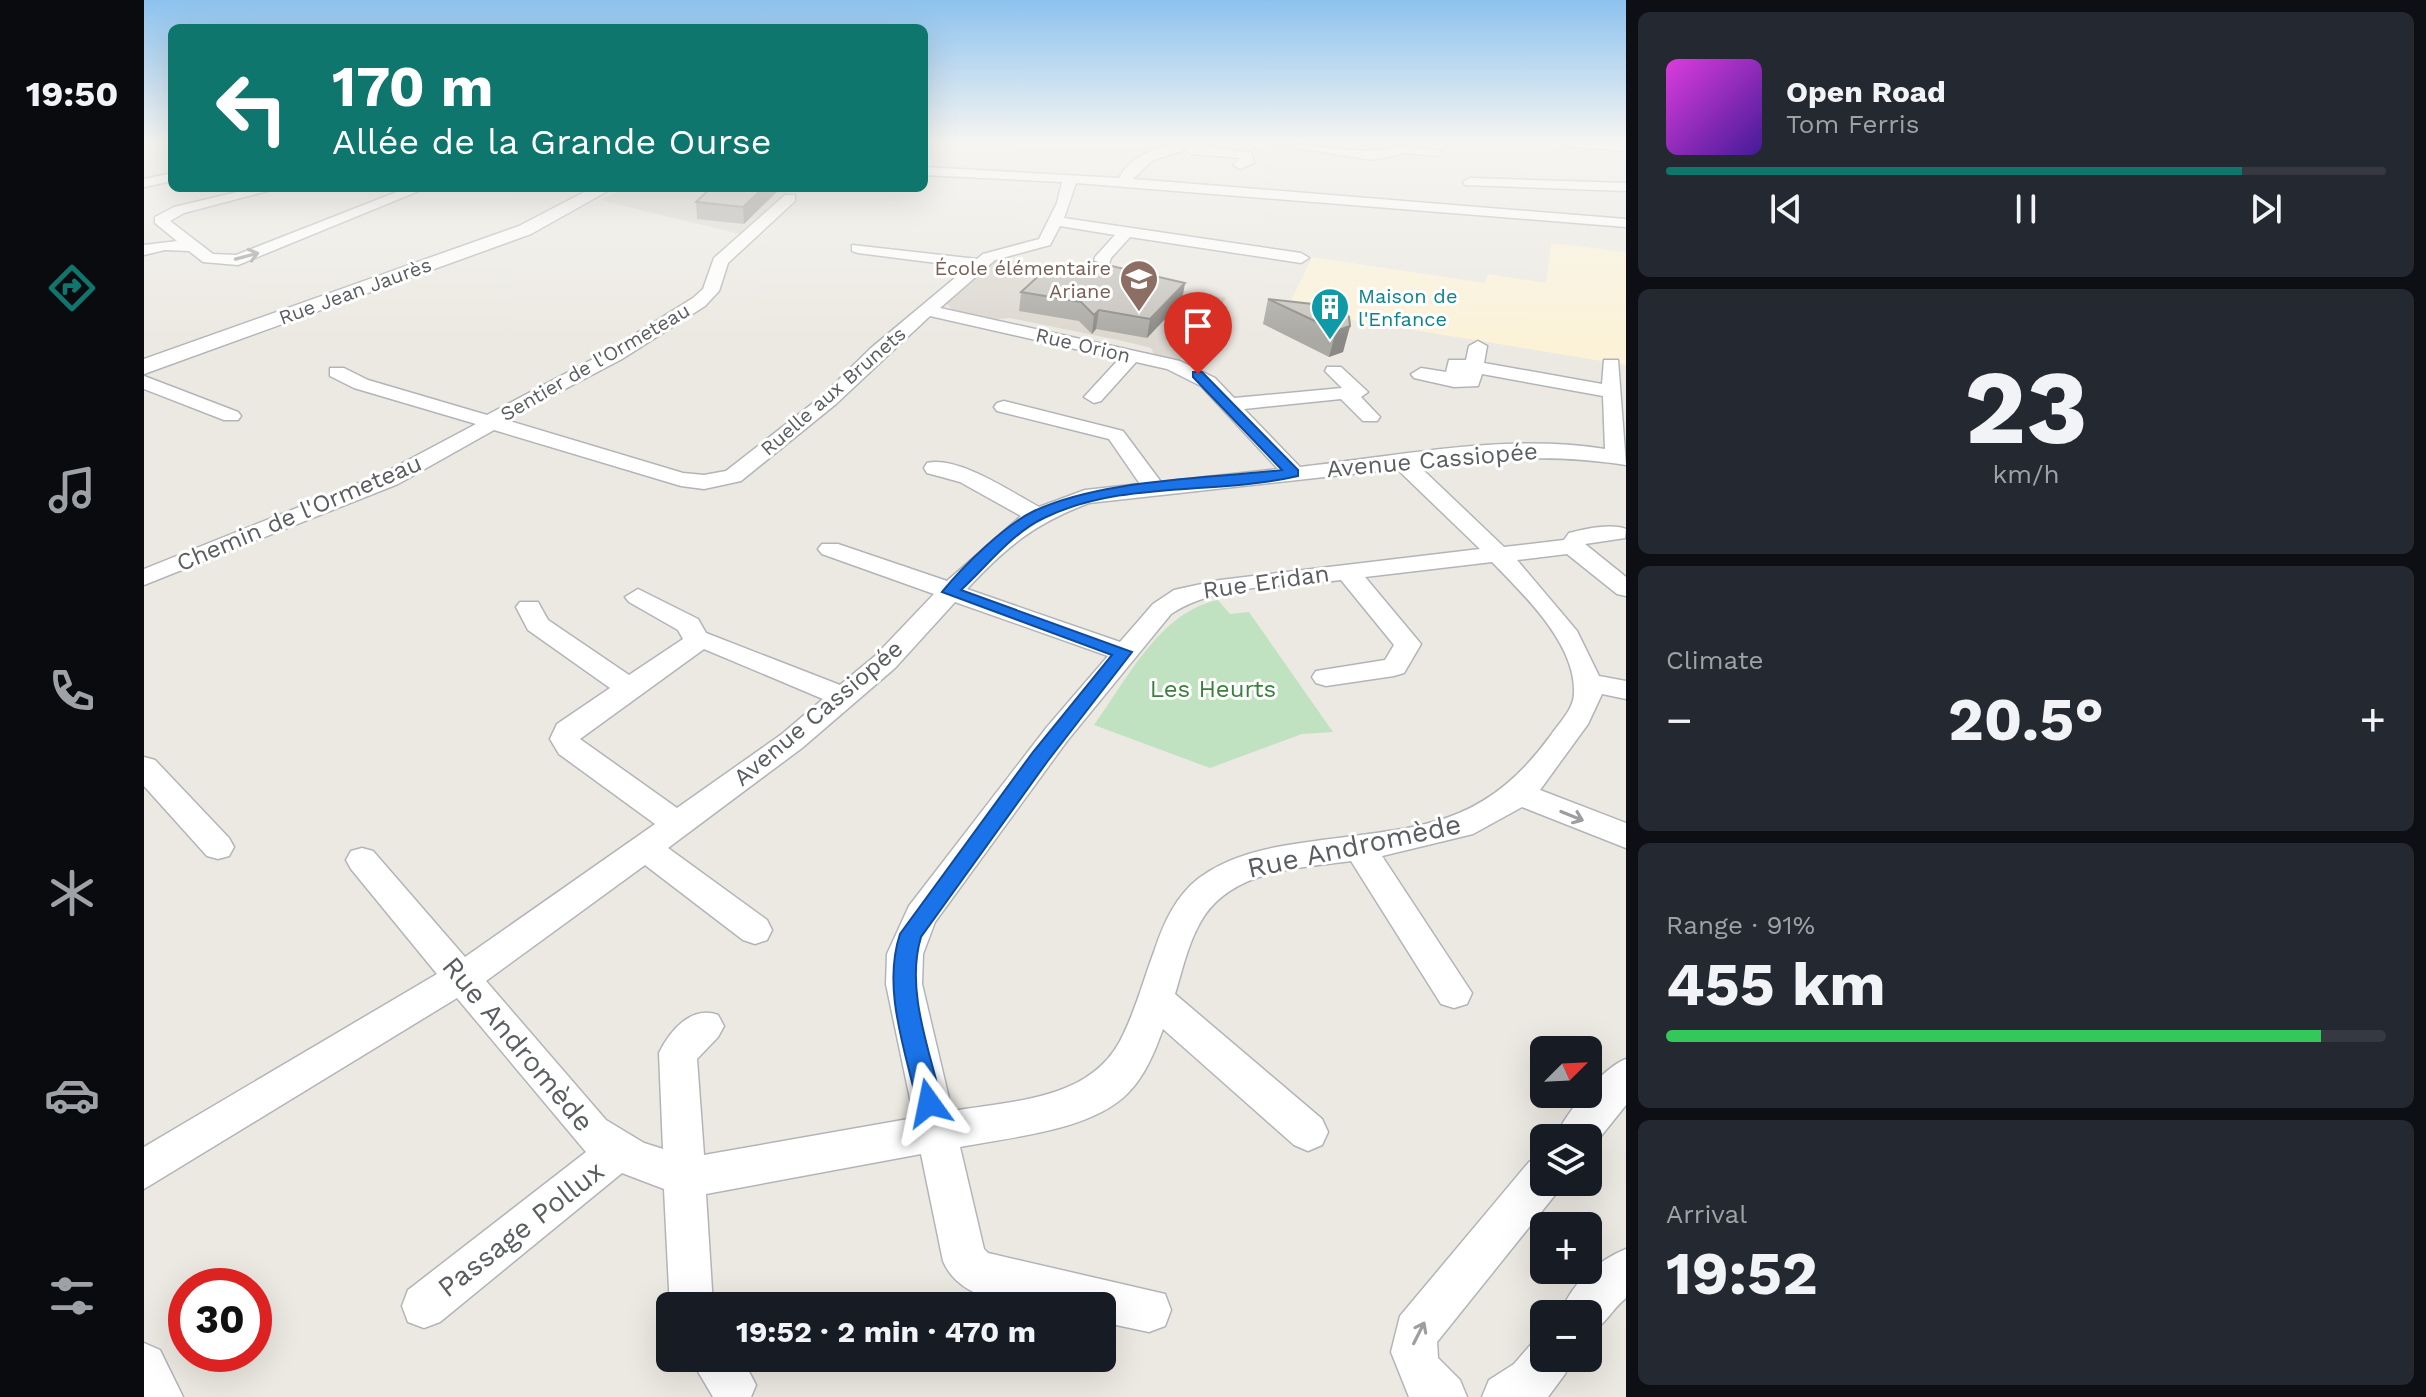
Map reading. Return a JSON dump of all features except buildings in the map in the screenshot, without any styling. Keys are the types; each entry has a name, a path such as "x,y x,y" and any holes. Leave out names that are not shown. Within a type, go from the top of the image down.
{"street":[{"path":"171,240 161,222 162,217 199,207"},
{"path":"144,250 171,240 191,246 209,259 249,257 372,207"},
{"name":"Rue Jean Jaurès","path":"144,367 525,230 568,207"},
{"name":"Sentier de l'Ormeteau","path":"493,422 615,355 699,302 711,291 720,261 780,207"},
{"name":"Ruelle aux Brunets","path":"337,372 361,384 681,479 722,481 829,400 981,264 999,254 1045,242 1060,207"},
{"path":"1464,207 1623,219"},
{"path":"1055,221 1301,258"},
{"path":"1101,267 1103,257 1125,233"},
{"path":"858,248 981,264"},
{"name":"Rue Orion","path":"926,310 1132,356 1198,374 1293,473"},
{"path":"1475,367 1478,346"},
{"path":"1094,397 1132,356"},
{"path":"1421,374 1454,381 1456,364 1612,392"},
{"path":"1611,364 1621,458"},
{"path":"1229,404 1358,392 1334,371"},
{"path":"144,382 231,416"},
{"path":"1346,393 1370,417"},
{"path":"1004,407 1116,435 1154,488"},
{"name":"Chemin de l'Ormeteau","path":"144,578 390,479 493,422"},
{"name":"Avenue Cassiopée","path":"144,1169 462,977 678,825 885,662 950,592 1010,534 1037,515 1085,497 1402,462 1544,449 1621,458"},
{"path":"1402,462 1557,619 1572,643 1588,683 1626,690"},
{"path":"935,468 968,477 1037,515"},
{"name":"Rue Eridan","path":"1149,1310 977,1272 970,1266 962,1253 904,984 905,954 911,934 1057,734 1123,652 1162,609 1183,595 1220,587 1572,546 1577,538 1617,533"},
{"path":"1572,546 1626,589"},
{"path":"830,549 1123,652"},
{"path":"1326,677 1394,667 1408,644 1347,572"},
{"path":"638,597 689,625 697,641"},
{"path":"529,607 537,624 630,689"},
{"path":"678,825 569,747 565,739 567,731 697,641 708,641 843,697"},
{"name":"Rue Andromède","path":"362,860 592,1133 617,1152 644,1164 698,1176 1049,1112 1097,1093 1118,1077 1143,1030 1182,920 1209,889 1256,863 1393,842 1478,820 1518,794 1542,769 1574,724 1584,705 1588,683"},
{"path":"144,767 218,847"},
{"path":"1518,794 1626,836"},
{"path":"1359,847 1454,993"},
{"path":"646,848 755,930"},
{"path":"1154,998 1308,1132"},
{"path":"690,1292 678,1053 705,1026"},
{"path":"1587,1124 1626,1076"},
{"name":"Passage Pollux","path":"424,1306 617,1152"},
{"path":"1443,1397 1430,1387 1415,1366 1412,1350 1416,1332 1530,1193"},
{"path":"1592,1300 1599,1291 1626,1271"},
{"path":"144,1366 159,1397"},
{"path":"1506,1397 1531,1381 1538,1372"}],"shaded area":[{"path":"630,207 772,207 744,235"},
{"path":"1551,243 1626,252 1626,365 1287,309 1312,257 1485,283 1488,274 1546,283"},
{"path":"997,258 1226,298 1215,315 1231,319 1209,353 1174,360 1155,356 1151,348 1123,341 1010,318 990,320 955,312 945,302"}],"green space":[{"path":"1183,313 1224,321 1204,348 1163,339"},
{"name":"Les Heurts","path":"1218,600 1230,614 1249,612 1333,732 1302,734 1210,768 1094,725 1146,650 1162,633 1178,618"}],"place":[{"name":"École élémentaire Ariane","path":"1139,313"},
{"name":"Maison de l'Enfance","path":"1330,341"}],"route":[{"path":"929,1103 904,984 905,954 911,934 921,916 1057,734 1123,652 950,592 1010,534 1037,515 1085,497 1293,473 1198,374"}]}
